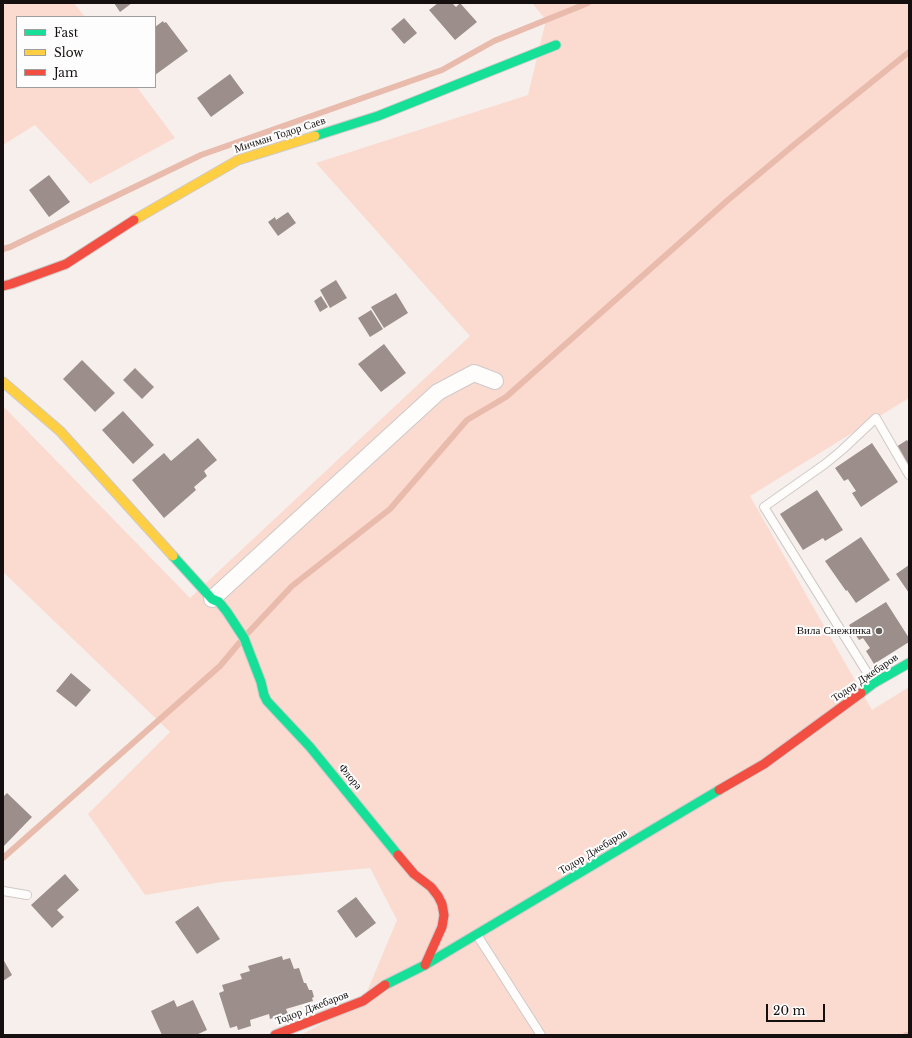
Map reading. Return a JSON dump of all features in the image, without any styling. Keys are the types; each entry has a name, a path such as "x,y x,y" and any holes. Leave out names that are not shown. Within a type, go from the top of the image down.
{"street":[{"name":"Мичман Тодор Саев","path":"3,286 66,264 122,227 238,160 378,116 556,45"},
{"path":"216,601 438,392 474,373 495,380"},
{"name":"Флора","path":"3,382 60,431 227,612 244,638 260,678 267,701 310,747 414,874 431,887 438,896 442,904 444,915 442,927 425,965"},
{"name":"Тодор Джебаров","path":"275,1035 363,1001 384,986 425,965 764,764 874,683 909,663"}],"lane":[{"path":"874,683 764,507 826,464 876,418 909,475"},
{"path":"3,891 27,895"},
{"path":"476,935 542,1035"}],"shaded area":[{"path":"7,3 74,3 84,16 16,16 16,88 138,88 175,138 90,184 35,125 3,145 3,6"},
{"path":"532,3 909,3 909,398 750,496 872,710 909,687 909,1035 301,1035 363,1001 397,920 370,868 222,882 145,895 88,814 170,732 3,572 3,406 190,598 470,336 316,163 528,95 546,20"}],"building":[{"path":"114,3 132,3 120,12"},
{"path":"438,3 452,3 456,7 460,3 477,22 455,40 429,10"},
{"path":"404,18 417,33 404,44 391,29"},
{"path":"163,21 164,23 166,22 188,51 156,74 156,26"},
{"path":"230,74 244,93 211,117 197,98"},
{"path":"49,175 70,202 49,217 29,190"},
{"path":"288,212 296,223 278,236 268,222 275,217 276,220"},
{"path":"336,280 347,298 330,308 320,290"},
{"path":"396,293 408,313 384,328 371,307"},
{"path":"321,296 328,307 320,312 314,301"},
{"path":"371,310 383,329 370,337 358,318"},
{"path":"384,344 406,373 381,392 358,364"},
{"path":"82,360 115,393 95,412 63,379"},
{"path":"135,368 154,387 142,399 123,380"},
{"path":"123,411 154,445 133,464 102,430"},
{"path":"198,438 217,460 204,471 207,476 194,487 196,490 164,518 132,480 164,453 171,461"},
{"path":"907,440 909,443 909,468 896,447"},
{"path":"872,443 898,482 861,507 852,493 856,491 848,479 844,481 835,468"},
{"path":"817,490 843,530 825,541 823,538 803,550 780,514"},
{"path":"861,537 890,580 856,603 825,561"},
{"path":"909,565 909,593 896,574"},
{"name":"Вила Снежинка","path":"886,602 909,638 909,642 874,664 866,651 870,648 863,638 859,640 849,625"},
{"path":"71,673 91,690 76,707 56,691"},
{"path":"7,793 32,817 3,847 3,797"},
{"path":"65,874 79,890 57,910 64,917 52,928 31,905"},
{"path":"356,897 376,923 356,938 337,911"},
{"path":"198,906 220,939 197,954 175,922"},
{"path":"282,956 283,960 290,958 294,969 299,968 304,983 306,983 309,990 312,990 314,997 312,998 313,1001 286,1009 288,1014 270,1019 269,1014 250,1020 251,1026 238,1030 237,1026 230,1028 219,993 224,991 222,985 242,979 240,974 250,971 248,966"},
{"path":"3,959 12,975 3,981"},
{"path":"174,1000 177,1007 193,1000 207,1030 196,1035 162,1035 151,1011"}],"waterway":[{"path":"3,249 201,155 442,70 494,41 588,3"},
{"path":"247,634 292,586 390,509 467,420 506,397 728,200 909,52"},
{"path":"3,858 220,666 241,641"}],"traffic: fast":[{"path":"315,136 378,116 556,45"},
{"path":"173,556 212,599 219,602 244,638 267,701 310,747 398,855"},
{"path":"861,693 874,683 909,663"},
{"path":"385,985 425,965 719,790"}],"traffic: slow":[{"path":"134,220 238,160 315,136"},
{"path":"3,382 60,431 173,556"}],"traffic: jam":[{"path":"3,286 66,264 134,220"},
{"path":"719,790 764,764 861,693"},
{"path":"398,855 414,874 431,887 442,904 444,915 442,927 425,965"},
{"path":"275,1035 363,1001 385,985"}],"place":[{"name":"Вила Снежинка","path":"879,631"}]}
